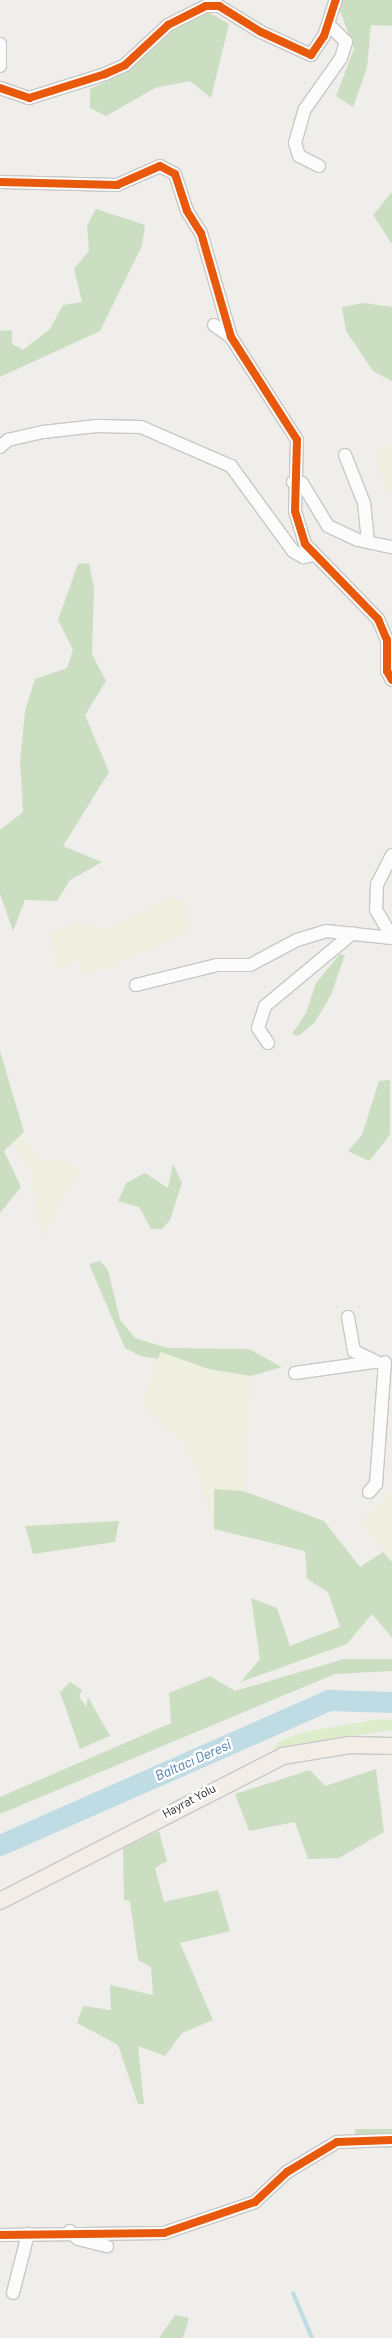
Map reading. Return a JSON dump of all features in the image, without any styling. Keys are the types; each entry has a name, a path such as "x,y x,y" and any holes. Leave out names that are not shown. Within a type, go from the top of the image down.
{"main road":[{"name":"Hayrat Yolu","path":"0,1901 282,1756 350,1746 392,1746"}],"street":[{"path":"0,88 29,98 105,74 124,65 168,25 206,6 219,6 260,32 311,55 328,24 336,0"},
{"path":"319,166 299,156 295,143 305,109 341,58 346,42 328,24"},
{"path":"0,44 0,66"},
{"path":"0,182 117,185 160,166 170,169 201,233 231,337 297,440 293,482 299,529 313,555 378,619 387,640 391,679"},
{"path":"214,325 231,337"},
{"path":"0,447 8,440 43,432 97,426 141,427 231,466 293,551 303,556 313,555"},
{"path":"345,455 364,503 368,540"},
{"path":"293,482 302,483 328,526 358,540 368,540 392,547"},
{"path":"392,855 377,884 376,910 392,938"},
{"path":"136,985 217,965 250,964 297,940 326,931 392,938"},
{"path":"268,1043 258,1028 266,1006 353,933"},
{"path":"348,1317 354,1351 383,1362"},
{"path":"295,1373 383,1362"},
{"path":"368,1492 376,1484 383,1362"},
{"path":"0,2235 70,2231 164,2233 255,2202 287,2172 337,2142 392,2140"},
{"path":"70,2231 78,2239 107,2246"},
{"path":"13,2293 28,2234"}],"green space":[{"path":"343,0 392,0 392,26 371,25 367,68 353,107 336,96 354,49 339,8"},
{"path":"207,11 229,24 211,98 190,81 155,88 106,116 90,108 90,89 126,72 180,24"},
{"path":"392,192 392,244 373,215"},
{"path":"96,209 145,225 142,246 100,331 0,377 0,331 12,330 12,344 23,350 50,329 63,305 82,302 74,269 89,251 87,226"},
{"path":"364,303 392,307 392,381 373,371 346,331 342,307"},
{"path":"392,445 392,492 386,490 375,453"},
{"path":"89,563 94,588 92,654 106,681 85,715 109,772 63,846 102,862 70,880 57,901 25,900 13,931 0,894 0,830 23,812 20,761 25,711 35,679 67,668 73,650 58,620 78,564"},
{"path":"169,897 184,900 190,922 186,933 83,977 78,959 57,971 51,934 74,923 109,928"},
{"path":"340,954 345,955 331,995 315,1022 299,1036 292,1034 306,1013 316,983"},
{"path":"0,1051 24,1132 4,1151 21,1187 0,1213"},
{"path":"390,1080 390,1135 369,1161 348,1151 362,1135 379,1081"},
{"path":"20,1136 39,1160 60,1158 80,1170 41,1239 31,1171 12,1144"},
{"path":"173,1164 182,1183 170,1220 162,1229 151,1229 139,1207 118,1201 126,1183 145,1173 168,1188"},
{"path":"100,1261 108,1270 120,1320 135,1338 167,1348 249,1349 282,1367 251,1376 208,1369 161,1352 158,1359 140,1356 125,1348 89,1264"},
{"path":"161,1352 208,1369 251,1376 243,1491 214,1489 214,1529 197,1466 185,1444 142,1406"},
{"path":"214,1489 243,1491 324,1521 360,1567 383,1552 392,1562 392,1638 372,1614 347,1644 241,1682 260,1659 251,1598 277,1608 290,1646 340,1627 328,1592 307,1579 305,1551 214,1529"},
{"path":"392,1493 392,1562 361,1521"},
{"path":"119,1521 115,1542 33,1554 25,1526"},
{"path":"344,1659 392,1659 392,1671 335,1674 0,1814 0,1797 171,1723 169,1693 210,1676 235,1691"},
{"path":"70,1682 82,1690 79,1696 86,1707 88,1697 110,1736 80,1749 60,1692"},
{"path":"380,1719 392,1720 392,1730 273,1749 280,1741 304,1732"},
{"path":"376,1769 384,1832 339,1858 308,1859 295,1822 249,1831 235,1794 310,1770 325,1786"},
{"path":"159,1831 167,1861 155,1868 164,1902 218,1890 230,1931 180,1943 213,2020 182,2033 165,2056 138,2046 144,2104 138,2104 118,2045 77,2023 83,2006 111,2010 110,1985 153,1995 151,1967 138,1960 130,1901 124,1900 123,1848"},
{"path":"355,2129 392,2129 392,2148 356,2145"},
{"path":"175,2315 189,2318 183,2338 159,2338"}],"waterway":[{"name":"Baltacı Deresi","path":"0,1845 329,1700 392,1702"},
{"path":"293,2293 312,2338"}],"cycle path":[{"path":"0,88 29,98 105,74 125,65 168,25 206,6 219,6 261,32 311,55 324,36 336,0"},
{"path":"0,182 117,185 160,166 175,174 187,211 201,233 231,337 297,440 295,511 305,544 378,619 387,640 387,671 392,680"},
{"path":"0,2235 164,2233 255,2202 287,2172 337,2142 392,2140"}]}
